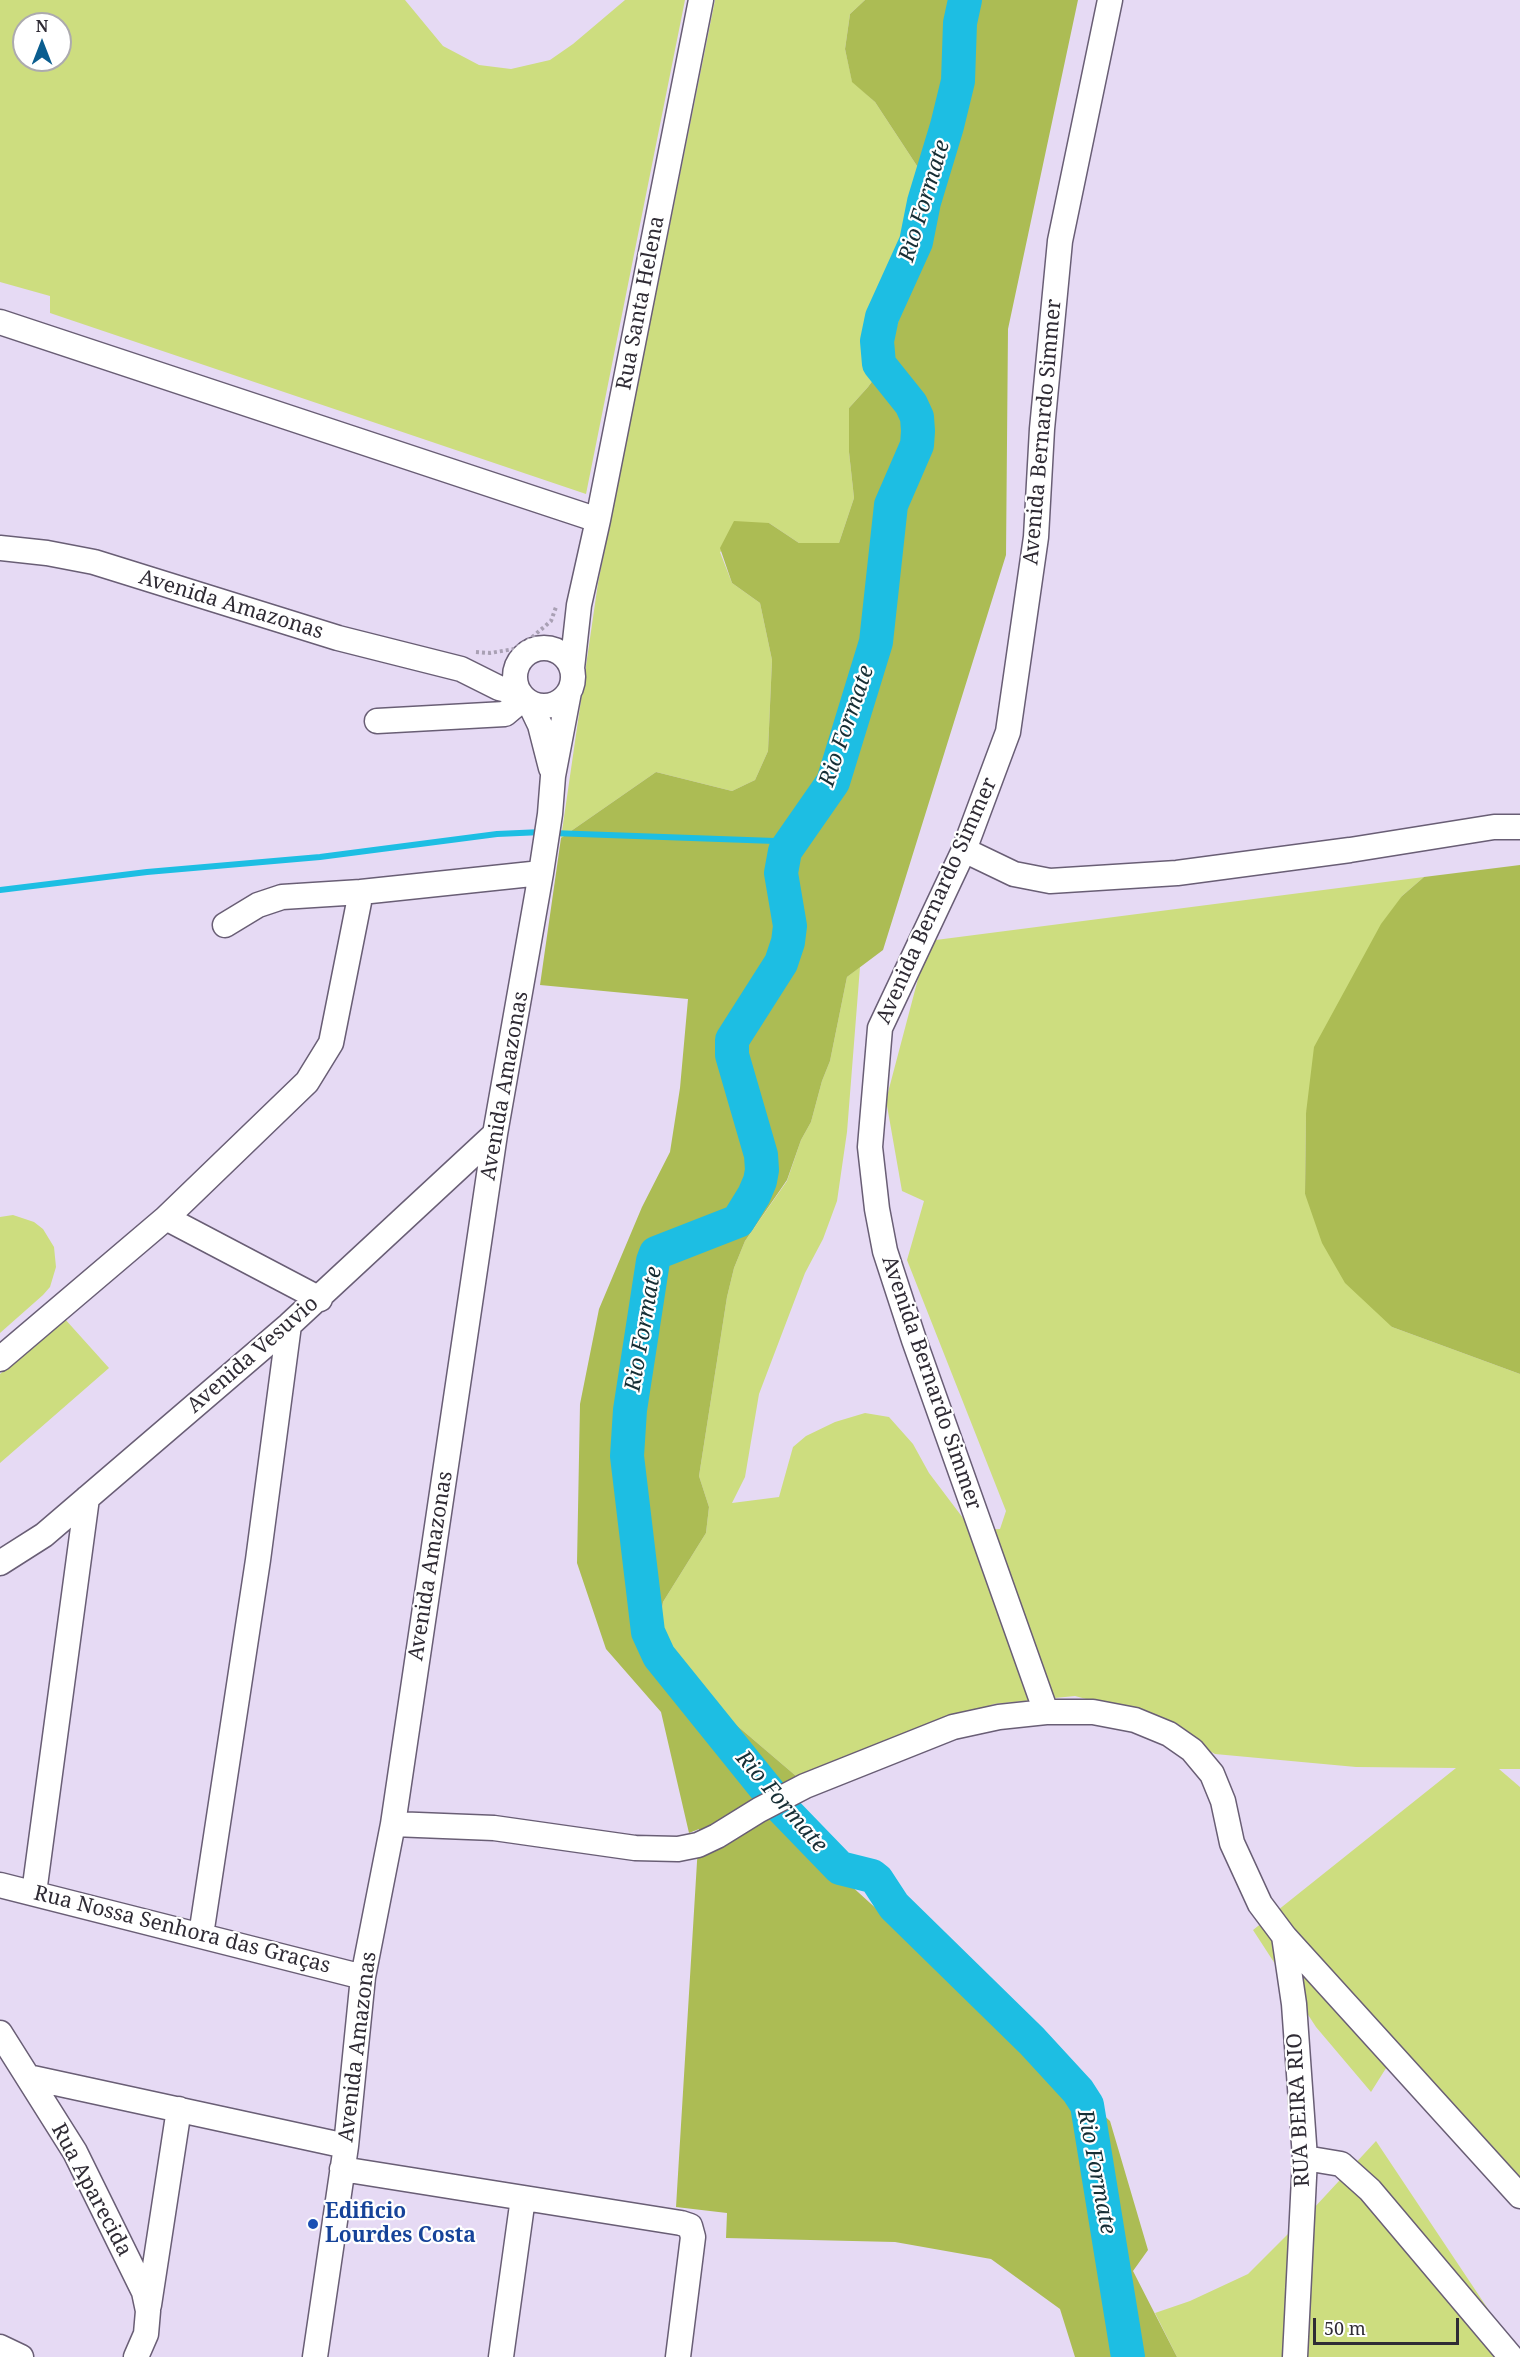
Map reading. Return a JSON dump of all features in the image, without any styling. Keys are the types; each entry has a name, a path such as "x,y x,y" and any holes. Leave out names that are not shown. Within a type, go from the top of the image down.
{"street":[{"name":"Rua Santa Helena","path":"545,648 569,603 598,520 700,0"},
{"name":"Avenida Bernardo Simmer","path":"1046,1712 918,1351 885,1251 877,1209 870,1147 880,1028 964,850 1008,732 1036,537 1041,429 1060,241 1110,0"},
{"path":"0,321 598,520"},
{"name":"Avenida Amazonas","path":"0,548 47,553 94,562 338,638 504,666 522,658"},
{"name":"Rua Santa Helena","path":"569,603 572,668"},
{"path":"545,648 562,653 572,668 573,680 569,692 561,700 551,705 540,705 525,698 514,676 522,658 530,651 545,648"},
{"name":"Avenida Amazonas","path":"465,660 499,688 525,698 540,725 553,776"},
{"name":"Avenida Amazonas","path":"315,2357 344,2157 363,1977 393,1824 495,1134 549,826 553,776 569,692"},
{"path":"377,720 505,714 525,698"},
{"path":"964,850 1014,874 1050,881 1177,873 1350,850 1494,827 1520,827"},
{"path":"225,925 258,905 282,897 361,892 541,873"},
{"path":"0,1359 166,1218 307,1082 331,1042 361,892"},
{"name":"Avenida Vesuvio","path":"0,1563 44,1535 320,1299 495,1134"},
{"path":"166,1218 320,1299"},
{"path":"201,1935 256,1571 289,1325"},
{"path":"34,1893 87,1498"},
{"path":"393,1824 494,1828 634,1848 678,1850 698,1845 717,1836 759,1810 806,1786 953,1727 999,1717 1046,1712 1093,1712 1135,1720 1169,1734 1192,1750 1212,1774 1223,1801 1233,1843 1260,1904 1284,1936 1520,2196"},
{"name":"Rua Nossa Senhora das Graças","path":"0,1885 363,1977"},
{"name":"RUA BEIRA RIO","path":"1284,1936 1294,2004 1305,2158 1294,2357"},
{"name":"Rua Aparecida","path":"0,2033 75,2152 144,2292 148,2311 146,2334 136,2357"},
{"path":"28,2077 179,2109 344,2157 523,2198 690,2226 693,2237 678,2357"},
{"path":"148,2311 179,2109"},
{"path":"1305,2158 1341,2164 1370,2190 1511,2357"},
{"path":"501,2357 523,2198"},
{"path":"0,2347 21,2357"}],"path":[{"path":"465,660 514,649 530,639 569,603"}],"green space":[{"path":"0,0 405,0 443,46 479,65 511,69 550,60 573,44 625,0 685,0 586,494 50,313 50,296 0,282"},
{"path":"715,0 865,0 850,14 845,49 852,81 875,102 921,172 928,245 917,278 900,315 887,361 849,408 849,452 854,498 839,543 799,543 769,523 720,552 732,583 760,603 772,660 768,751 755,780 732,791 656,772 561,838 598,583"},
{"path":"865,0 1078,0 1008,329 1006,555 883,950 847,977 830,1061 811,1122 801,1140 787,1180 745,1241 734,1268 727,1297 699,1476 709,1507 706,1533 663,1602 656,1646 680,1677 796,1776 795,1784 760,1803 1110,2121 1148,2250 1133,2271 1177,2357 1075,2357 1060,2309 991,2259 895,2242 726,2238 727,2213 676,2207 699,1829 689,1833 661,1712 606,1649 577,1563 580,1404 599,1309 642,1207 670,1152 680,1088 688,999 540,985 561,838 656,772 732,791 755,780 768,751 772,660 760,603 732,583 720,548 734,521 769,523 799,543 839,543 854,498 849,452 849,408 887,361 900,315 917,278 928,245 921,172 875,102 852,82 845,49 850,14"},
{"path":"1520,865 1520,1374 1392,1327 1345,1283 1322,1243 1305,1194 1306,1113 1314,1047 1381,924 1402,896 1424,877"},
{"path":"1424,877 1402,896 1306,1113 1305,1194 1392,1327 1520,1374 1520,1769 1499,1769 1520,1787 1520,2190 1388,2065 1371,2092 1316,2027 1253,1930 1456,1768 1356,1767 1215,1754 1149,1716 1075,1696 994,1704 796,1776 680,1677 656,1646 663,1602 706,1533 709,1507 699,1476 727,1297 734,1268 745,1241 787,1181 801,1140 811,1122 830,1061 847,977 860,967 847,1132 837,1201 823,1239 805,1273 759,1394 745,1477 732,1503 779,1497 793,1447 806,1436 835,1422 865,1413 889,1417 913,1444 929,1473 966,1522 982,1530 1000,1529 1006,1511 907,1260 924,1201 902,1191 886,1100 928,941"},
{"path":"13,1215 34,1222 43,1229 54,1247 56,1267 50,1287 0,1333 0,1217"},
{"path":"64,1318 109,1368 0,1463 0,1374"},
{"path":"1376,2141 1520,2357 1177,2357 1155,2313 1190,2301 1248,2274"}],"waterway":[{"name":"Rio Formate","path":"965,0 960,23 958,81 947,126 924,202 916,242 882,317 877,341 879,364 911,404 917,417 918,431 917,445 891,505 876,642 833,782 785,851 781,873 790,926 788,942 781,963 732,1040 732,1055 761,1155 760,1181 738,1221 656,1253 630,1410 627,1456 648,1632 659,1656 780,1806 840,1868 872,1876 877,1880 894,1906 1032,2041 1078,2091 1087,2105 1128,2357"},
{"path":"0,890 147,872 320,857 497,834 542,832"},
{"path":"552,833 775,841 787,849"}],"place":[{"name":"Edificio Lourdes Costa","path":"313,2224"}]}
